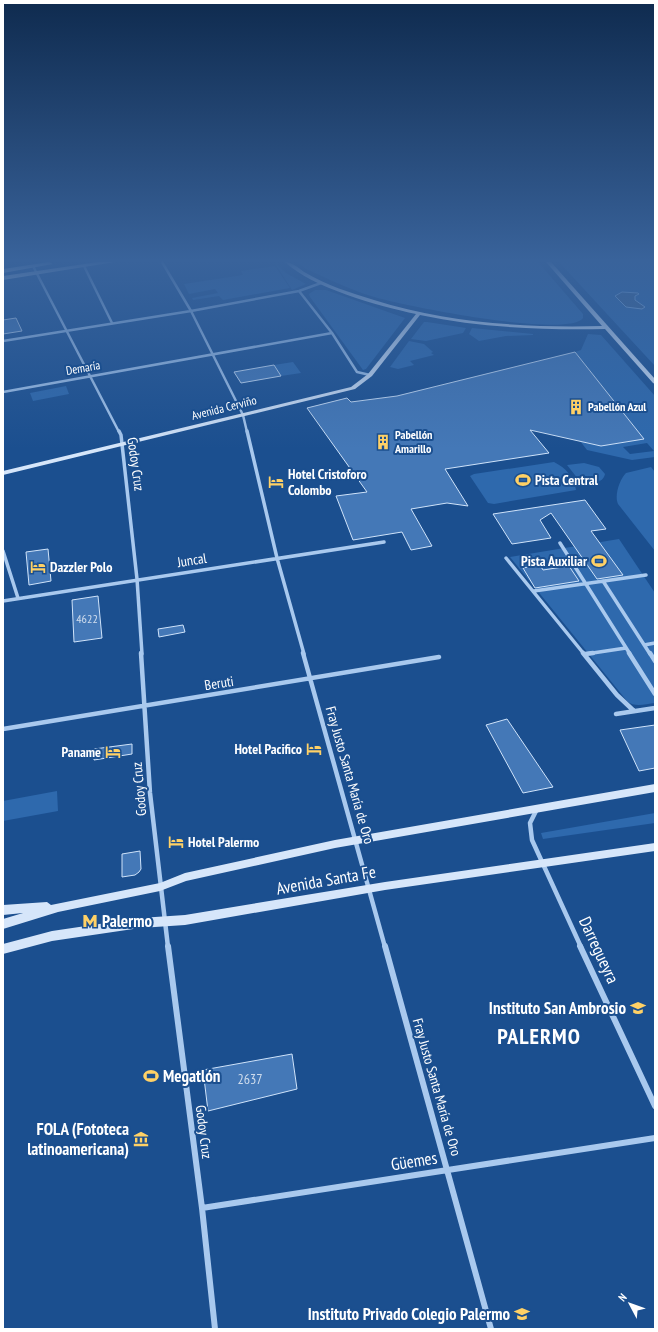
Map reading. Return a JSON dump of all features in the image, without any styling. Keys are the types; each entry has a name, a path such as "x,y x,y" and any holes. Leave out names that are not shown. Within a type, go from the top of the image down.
{"main road":[{"name":"Avenida Cerviño","path":"3,472 346,390 359,385 370,375 409,324"},
{"path":"500,324 551,328 606,327"},
{"path":"603,324 655,382"},
{"name":"Avenida Santa Fe","path":"3,924 58,907 160,887 185,877 356,840 538,807 655,788"},
{"name":"Avenida Santa Fe","path":"3,949 52,936 140,923 185,920 369,888 655,847"},
{"name":"Avenida Santa Fe","path":"3,910 58,907"}],"street":[{"name":"Godoy Cruz","path":"63,324 121,435 138,579 144,707 160,887 202,1208 215,1329"},
{"path":"3,340 104,324"},
{"name":"Fray Justo Santa María de Oro","path":"198,324 243,415 277,558 491,1329"},
{"path":"325,324 357,372 370,375"},
{"name":"Demaría","path":"3,392 332,333"},
{"name":"Juncal","path":"3,601 384,542"},
{"path":"560,543 655,694"},
{"path":"3,551 18,598"},
{"path":"506,558 617,695 634,711"},
{"path":"534,591 646,575"},
{"path":"603,581 655,661"},
{"path":"644,645 655,643"},
{"path":"585,654 626,648"},
{"name":"Beruti","path":"3,729 144,707 439,657"},
{"path":"616,714 655,708"},
{"name":"Darregueyra","path":"538,807 530,820 528,829 655,1106"},
{"name":"Güemes","path":"202,1208 655,1138"}],"shaded area":[{"path":"330,324 400,324 366,369 363,370"},
{"path":"422,324 441,324 466,328 463,333 426,341 411,339"},
{"path":"616,324 655,324 655,366"},
{"path":"472,328 533,335 506,336 479,341 469,334"},
{"path":"588,334 601,335 655,396 655,457 632,460 587,450 580,441 601,446 644,439 575,352 581,350","holes":["647,443 654,451 630,454 623,447"]},
{"path":"409,341 424,344 433,352 431,353 434,355 410,361 414,365 398,369 390,367"},
{"path":"293,362 301,373 281,376 274,365"},
{"path":"66,386 69,394 33,401 30,393"},
{"name":"Pista Central","path":"554,462 569,473 576,490 494,504 488,503 470,476 474,474"},
{"path":"584,463 599,467 605,474 602,480 582,484 567,465"},
{"path":"651,467 655,472 655,551 618,504 617,500 617,492 620,483 626,473"},
{"path":"619,539 655,593 655,703 637,705 627,701 510,557"},
{"path":"57,791 58,811 3,821 3,801"},
{"path":"655,813 655,823 543,839 541,833"}],"building":[{"path":"3,324 19,324 22,331 3,334"},
{"path":"575,352 644,439 601,446 530,430 549,453 445,469 468,506 447,503 411,509 432,546 411,550 402,532 353,540 336,496 367,492 307,408 347,398 351,402 397,396"},
{"path":"274,365 281,376 241,383 234,372"},
{"path":"585,500 606,529 591,531 623,575 597,579 551,513 540,520 551,538 512,544 493,514"},
{"name":"Dazzler Polo","path":"48,549 51,581 29,585 26,552"},
{"path":"540,565 543,570 569,566 579,581 535,588 523,568"},
{"path":"98,596 102,638 74,642 72,600"},
{"path":"183,625 185,632 159,637 158,629"},
{"path":"507,719 553,787 523,793 486,725"},
{"path":"655,725 655,768 639,771 620,730"},
{"name":"Paname","path":"132,744 132,754 94,760 94,749"},
{"path":"140,851 141,869 139,872 135,875 122,877 122,854"},
{"path":"292,1054 297,1089 208,1111 203,1070"}],"place":[{"name":"Pabellón Azul","path":"576,407"},
{"name":"Pabellón Amarillo","path":"383,442"},
{"name":"Pista Central","path":"523,480"},
{"name":"Hotel Cristoforo Colombo","path":"276,482"},
{"name":"Pista Auxiliar","path":"599,561"},
{"name":"Dazzler Polo","path":"38,567"},
{"name":"Hotel Pacifico","path":"314,749"},
{"name":"Paname","path":"113,752"},
{"name":"Hotel Palermo","path":"176,842"},
{"name":"Palermo","path":"90,921"},
{"name":"Instituto San Ambrosio","path":"638,1008"},
{"name":"Megatlón","path":"151,1076"},
{"name":"FOLA (Fototeca latinoamericana)","path":"141,1139"},
{"name":"Instituto Privado Colegio Palermo","path":"522,1314"}],"district":[{"name":"PALERMO","path":"539,1036"}]}
